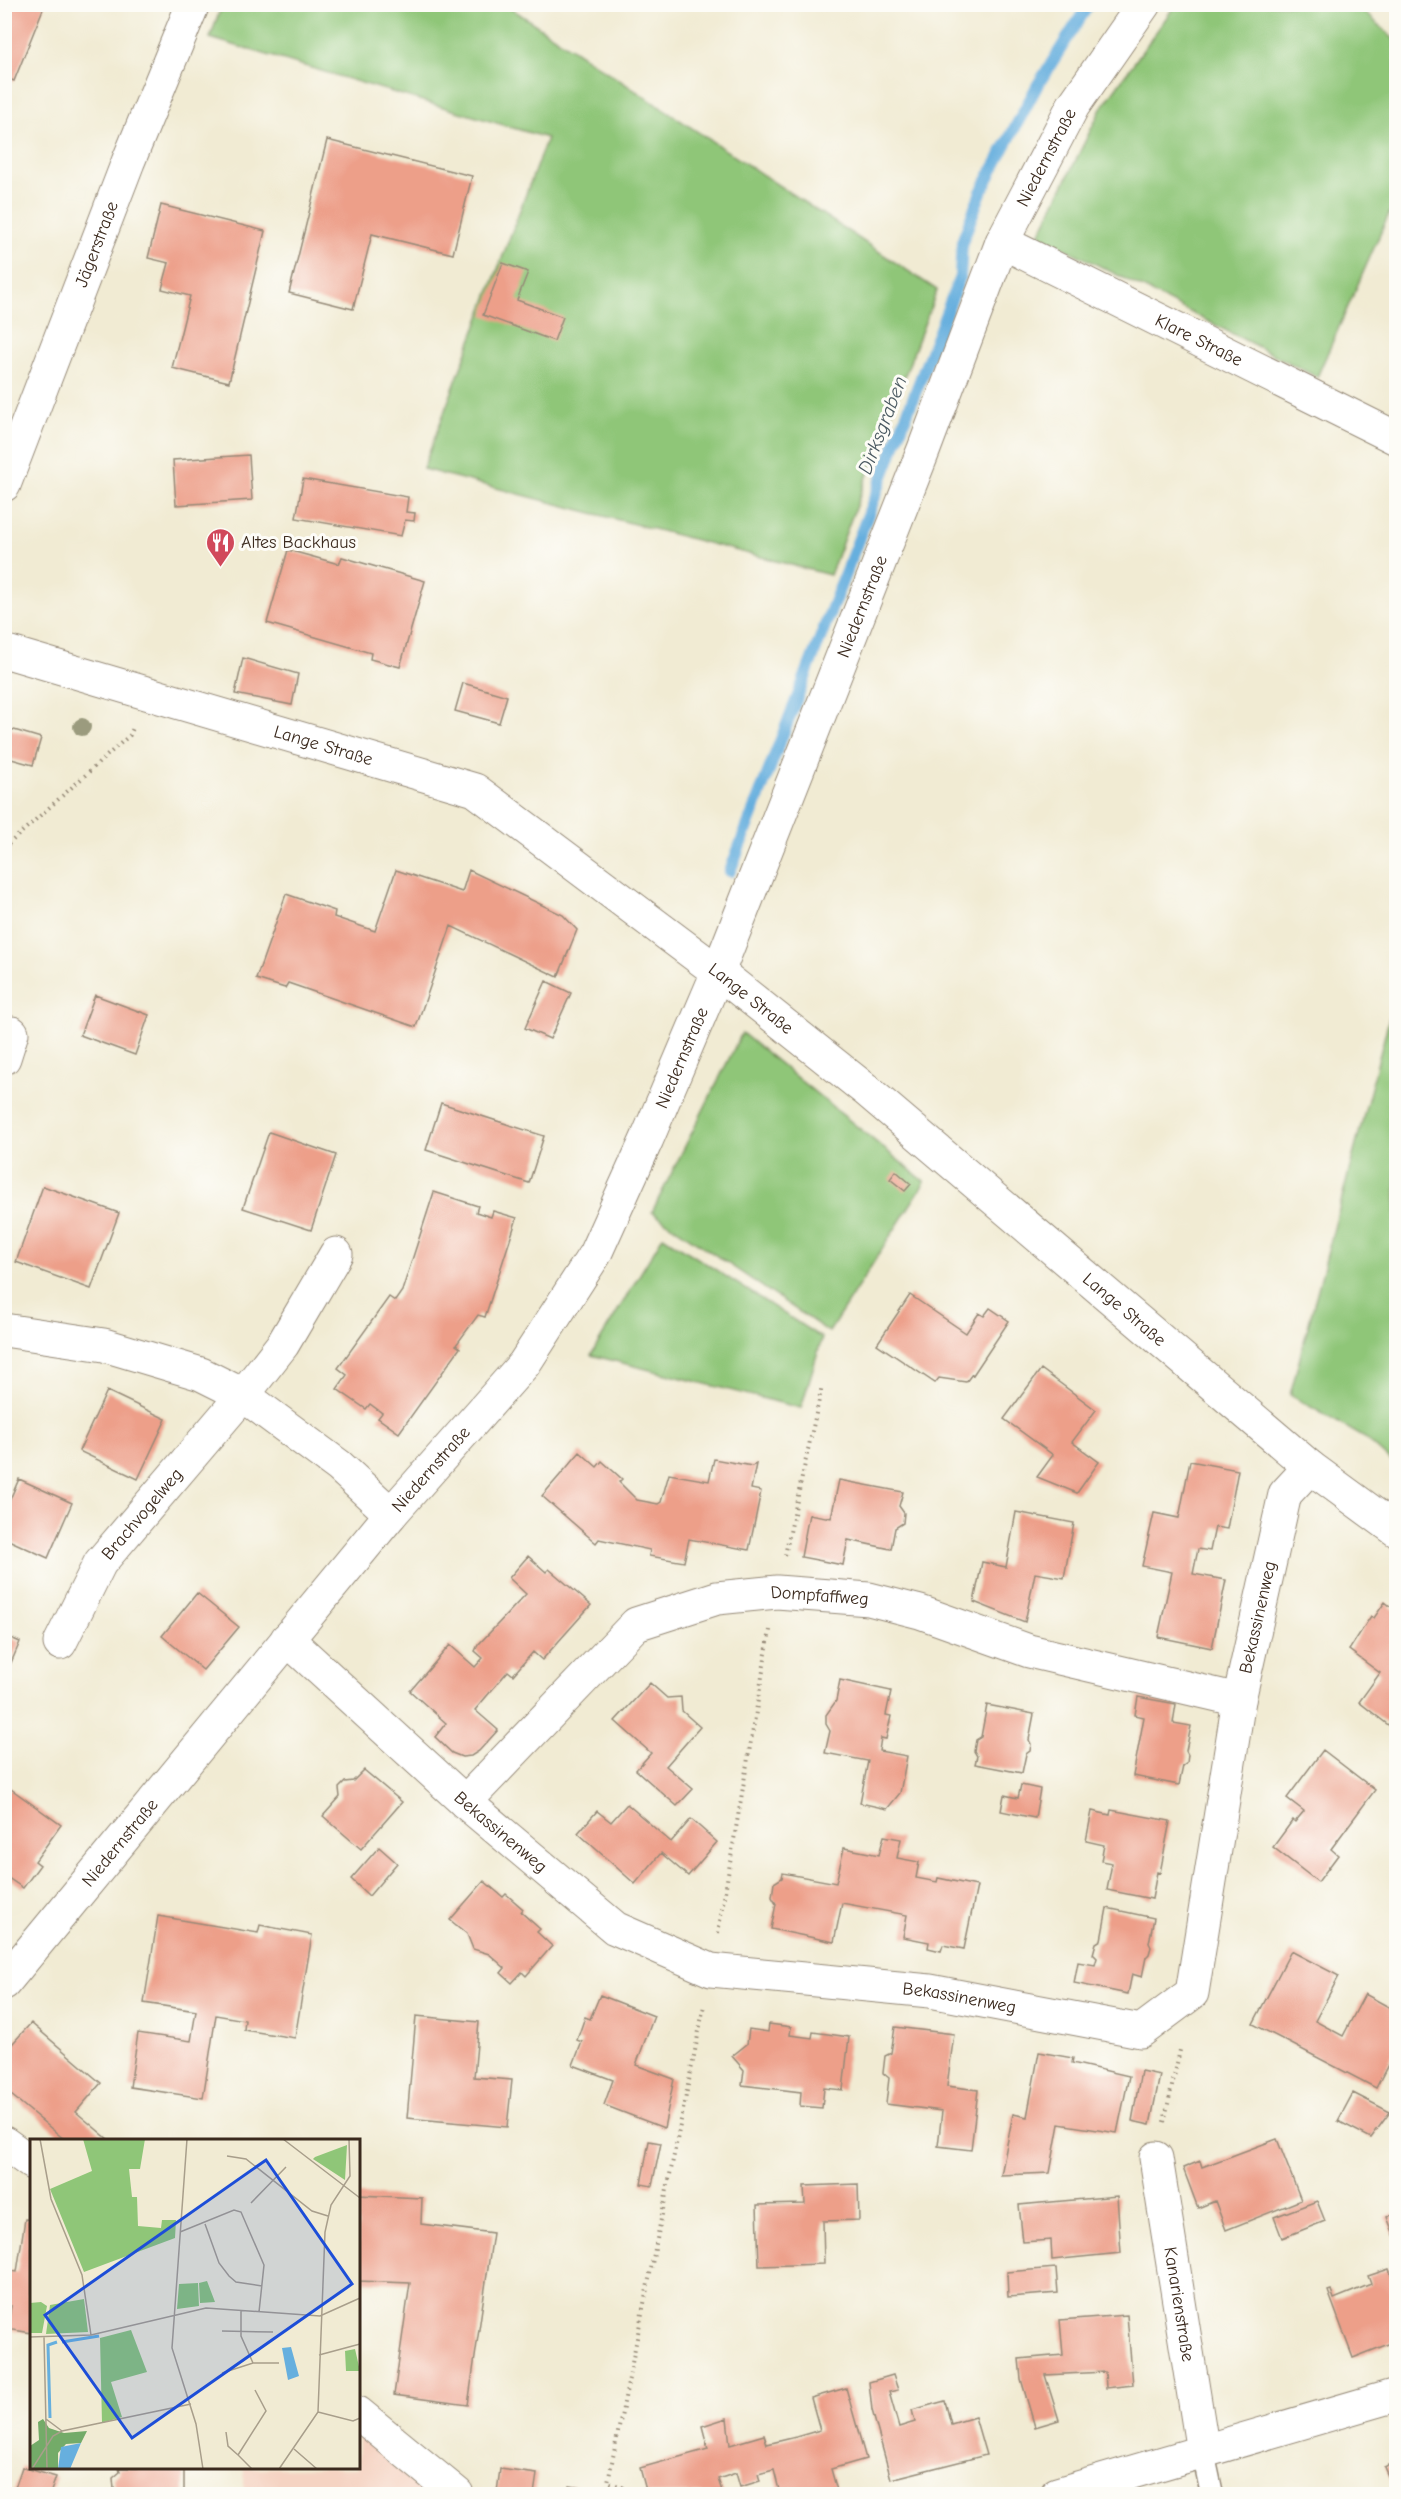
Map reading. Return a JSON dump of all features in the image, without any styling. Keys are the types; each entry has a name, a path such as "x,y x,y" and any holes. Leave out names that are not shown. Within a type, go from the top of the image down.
{"street":[{"name":"Jägerstraße","path":"4,485 128,162 193,4"},
{"name":"Niedernstraße","path":"4,1983 391,1514 524,1364 595,1254 718,972 924,449 1002,242 1073,106 1144,4"},
{"name":"Klare Straße","path":"1002,242 1396,438"},
{"name":"Lange Straße","path":"4,651 475,790 718,972 865,1089 1310,1467 1396,1530"},
{"name":"Brachvogelweg","path":"60,1643 100,1563 243,1395 283,1344 336,1254"},
{"path":"4,1330 104,1345 201,1374 243,1395 339,1466 391,1514"},
{"name":"Bekassinenweg","path":"286,1639 465,1802 615,1928 711,1970 930,1991 1141,2031 1192,1993 1239,1700 1285,1494 1310,1467"},
{"name":"Dompfaffweg","path":"465,1802 636,1624 717,1598 777,1592 869,1599 920,1612 1029,1651 1239,1700"},
{"path":"4,2143 30,2162"},
{"name":"Kanarienstraße","path":"1156,2158 1203,2452"},
{"path":"1057,2494 1396,2395"},
{"path":"360,2415 457,2494"}],"lane":[{"path":"1203,2452 1212,2494"}],"path":[{"path":"4,848 130,735 147,694"},
{"path":"621,2494 622,2487 608,2482 711,1970 777,1592 822,1386"},
{"path":"1156,2158 1192,1993"}],"shaded area":[{"path":"360,2436 427,2494 244,2494 244,2469 360,2469"}],"green space":[{"path":"1176,4 1357,5 1396,41 1396,198 1317,377 1039,235 1101,109"},
{"path":"222,5 506,5 937,290 830,575 423,469 547,138 210,38"},
{"path":"1396,993 1396,1466 1365,1438 1290,1395"},
{"path":"742,1033 925,1182 829,1332 652,1212"},
{"path":"663,1236 822,1338 801,1408 591,1355"}],"building":[{"path":"4,4 45,4 14,81 4,77"},
{"path":"327,140 472,176 453,254 372,234 353,309 289,293"},
{"path":"161,205 265,231 229,382 172,368 190,296 162,289 169,263 148,258"},
{"path":"503,263 528,272 517,300 563,317 554,341 483,315"},
{"path":"249,455 252,500 176,505 173,460"},
{"path":"303,479 408,497 406,512 415,513 414,521 405,520 401,536 296,518"},
{"path":"288,550 339,564 342,557 425,581 400,667 370,659 371,653 267,623"},
{"path":"243,658 298,674 292,705 235,694"},
{"path":"463,683 507,696 499,723 455,711"},
{"path":"4,727 41,738 33,765 4,757"},
{"path":"396,870 462,892 469,870 563,915 577,930 558,977 451,926 416,1027 288,983 285,988 256,979 286,894 335,911 334,917 375,931"},
{"path":"546,981 571,993 550,1039 525,1028"},
{"path":"95,995 149,1015 135,1055 80,1035"},
{"path":"441,1103 544,1136 529,1183 426,1150"},
{"path":"269,1132 336,1155 311,1230 243,1208"},
{"path":"896,1171 911,1184 905,1191 890,1179"},
{"path":"43,1186 119,1213 91,1289 16,1262"},
{"path":"434,1192 478,1206 476,1212 491,1217 493,1211 517,1218 485,1317 478,1315 456,1345 460,1348 399,1433 378,1418 382,1413 370,1404 366,1409 337,1389 347,1375 338,1368 389,1297 395,1301 402,1291"},
{"path":"910,1295 966,1333 979,1313 984,1316 990,1308 1009,1321 966,1382 939,1378 935,1383 877,1344"},
{"path":"1041,1369 1096,1410 1072,1442 1099,1462 1077,1493 1037,1477 1053,1455 1004,1419"},
{"path":"107,1391 166,1419 138,1479 79,1451"},
{"path":"580,1452 597,1467 602,1461 622,1479 619,1482 637,1500 658,1504 661,1502 669,1474 709,1481 714,1459 752,1466 756,1464 751,1489 761,1491 749,1550 689,1539 684,1562 649,1556 650,1550 599,1539 596,1543 542,1496"},
{"path":"1190,1461 1238,1470 1227,1529 1215,1527 1210,1551 1198,1549 1193,1574 1226,1580 1212,1648 1158,1637 1172,1572 1142,1566 1154,1513 1179,1518"},
{"path":"19,1479 72,1503 48,1558 4,1538 4,1513"},
{"path":"839,1480 903,1492 899,1506 904,1513 903,1523 895,1528 891,1549 848,1540 843,1565 801,1557 809,1514 831,1518"},
{"path":"1016,1512 1074,1523 1064,1578 1035,1573 1025,1622 974,1602 982,1562 1006,1567"},
{"path":"528,1556 546,1572 549,1569 591,1605 542,1660 533,1652 513,1675 508,1671 475,1710 498,1730 479,1751 471,1756 462,1757 452,1753 435,1737 446,1723 410,1691 450,1645 475,1667 483,1658 475,1651 478,1645 526,1594 509,1578"},
{"path":"197,1593 239,1627 203,1670 162,1636"},
{"path":"1385,1602 1396,1611 1396,1731 1359,1702 1380,1673 1349,1650 1371,1616 1374,1618"},
{"path":"4,1635 20,1642 4,1679"},
{"path":"840,1680 891,1691 886,1715 891,1716 886,1739 881,1738 879,1751 907,1756 900,1793 887,1809 860,1803 868,1761 825,1753 830,1731 826,1724 826,1715 836,1701"},
{"path":"650,1683 667,1698 681,1697 682,1711 700,1727 666,1766 693,1789 677,1806 636,1770 651,1753 615,1721"},
{"path":"1138,1697 1176,1704 1173,1723 1191,1726 1186,1751 1187,1763 1183,1766 1179,1785 1133,1776 1144,1717 1135,1715"},
{"path":"987,1705 1034,1714 1029,1740 1030,1751 1026,1754 1022,1773 975,1764 976,1740 981,1737"},
{"path":"1323,1750 1375,1790 1331,1849 1338,1855 1318,1882 1273,1847 1293,1820 1295,1822 1304,1811 1287,1798"},
{"path":"364,1770 402,1802 361,1849 323,1816 340,1797 339,1788 345,1782 353,1781"},
{"path":"4,1784 61,1825 35,1861 40,1865 23,1888 4,1875"},
{"path":"1021,1785 1040,1789 1035,1818 1001,1811 1004,1795 1018,1798"},
{"path":"627,1804 671,1842 691,1819 717,1842 688,1876 661,1853 635,1884 578,1833 597,1811 611,1822"},
{"path":"1111,1810 1170,1821 1160,1873 1157,1872 1152,1899 1107,1890 1112,1863 1101,1861 1104,1845 1086,1841 1092,1811 1110,1815"},
{"path":"884,1836 901,1839 897,1858 919,1862 916,1878 937,1882 938,1878 977,1886 964,1949 943,1945 941,1951 928,1948 929,1942 903,1937 907,1915 842,1903 834,1942 771,1929 776,1904 772,1897 774,1883 782,1878 783,1873 836,1883 844,1848 879,1855"},
{"path":"379,1847 397,1863 369,1896 351,1879"},
{"path":"484,1881 503,1897 506,1894 523,1909 521,1912 540,1929 537,1932 552,1946 526,1976 522,1972 512,1983 501,1973 505,1968 489,1954 473,1949 467,1934 450,1920"},
{"path":"1107,1908 1154,1918 1149,1943 1151,1947 1146,1957 1142,1977 1132,1974 1128,1994 1074,1983 1078,1962 1095,1965 1097,1958 1093,1954 1096,1943 1101,1940"},
{"path":"158,1916 258,1933 260,1925 312,1935 295,2038 244,2030 245,2020 216,2015 203,2098 130,2087 138,2033 191,2041 196,2011 144,2003"},
{"path":"1291,1951 1339,1976 1315,2021 1343,2036 1365,1994 1396,2011 1396,2049 1376,2088 1253,2024"},
{"path":"600,1995 654,2016 636,2065 674,2079 664,2128 604,2105 613,2080 573,2065 582,2042 577,2040 585,2017 590,2019"},
{"path":"416,2016 479,2022 474,2077 512,2080 507,2127 407,2118"},
{"path":"31,2023 101,2083 76,2112 108,2139 64,2139 4,2089 4,2053"},
{"path":"769,2024 791,2027 790,2035 812,2038 813,2032 849,2037 843,2090 824,2088 822,2108 800,2106 801,2092 742,2085 744,2070 732,2056 747,2044 749,2029 768,2032"},
{"path":"895,2027 954,2034 947,2086 978,2090 971,2150 938,2146 942,2111 886,2104 889,2078 883,2073 885,2056 891,2053"},
{"path":"1039,2052 1073,2058 1072,2063 1129,2076 1117,2133 1059,2124 1050,2173 1001,2175 1013,2114 1027,2117"},
{"path":"1141,2071 1160,2075 1150,2125 1132,2121"},
{"path":"1353,2093 1390,2112 1371,2138 1338,2121"},
{"path":"1277,2139 1301,2200 1226,2230 1215,2201 1198,2208 1183,2168 1200,2161 1202,2167"},
{"path":"649,2141 661,2143 652,2186 641,2184"},
{"path":"858,2184 859,2220 823,2221 824,2264 759,2266 757,2205 805,2204 804,2186"},
{"path":"360,2195 422,2198 421,2224 493,2233 468,2405 394,2395 410,2283 360,2281"},
{"path":"1117,2196 1121,2253 1052,2260 1051,2240 1023,2242 1019,2205"},
{"path":"1317,2201 1325,2221 1282,2238 1274,2217"},
{"path":"1396,2213 1396,2240 1387,2217"},
{"path":"25,2219 30,2220 30,2333 7,2329 11,2306 4,2305 4,2270 17,2272"},
{"path":"1056,2268 1058,2293 1008,2297 1007,2272"},
{"path":"1389,2269 1396,2289 1396,2341 1353,2358 1328,2291 1331,2290 1334,2299 1371,2284 1368,2276"},
{"path":"1127,2315 1133,2385 1106,2388 1105,2372 1045,2375 1059,2420 1035,2427 1021,2379 1019,2359 1063,2355 1060,2320"},
{"path":"893,2375 898,2390 889,2392 899,2427 915,2422 912,2410 945,2401 951,2424 975,2417 986,2455 891,2479 872,2410 869,2382"},
{"path":"846,2388 866,2459 831,2469 838,2494 780,2494 774,2470 758,2474 760,2481 740,2487 736,2473 718,2479 723,2494 647,2494 640,2468 708,2449 702,2426 727,2418 730,2445 764,2435 767,2444 796,2437 820,2430 811,2398"},
{"path":"1396,2461 1396,2494 1384,2467"},
{"path":"22,2467 56,2477 50,2494 13,2494"},
{"path":"119,2469 184,2469 184,2494 120,2494 114,2489 113,2478 120,2472"},
{"path":"500,2469 537,2474 534,2494 497,2492"},
{"path":"570,2486 610,2492 609,2494 569,2494"}],"waterway":[{"name":"Dirksgraben","path":"730,871 960,277 962,242 981,192 1037,86 1089,4"}],"place":[{"name":"Altes Backhaus","path":"220,568"}]}
